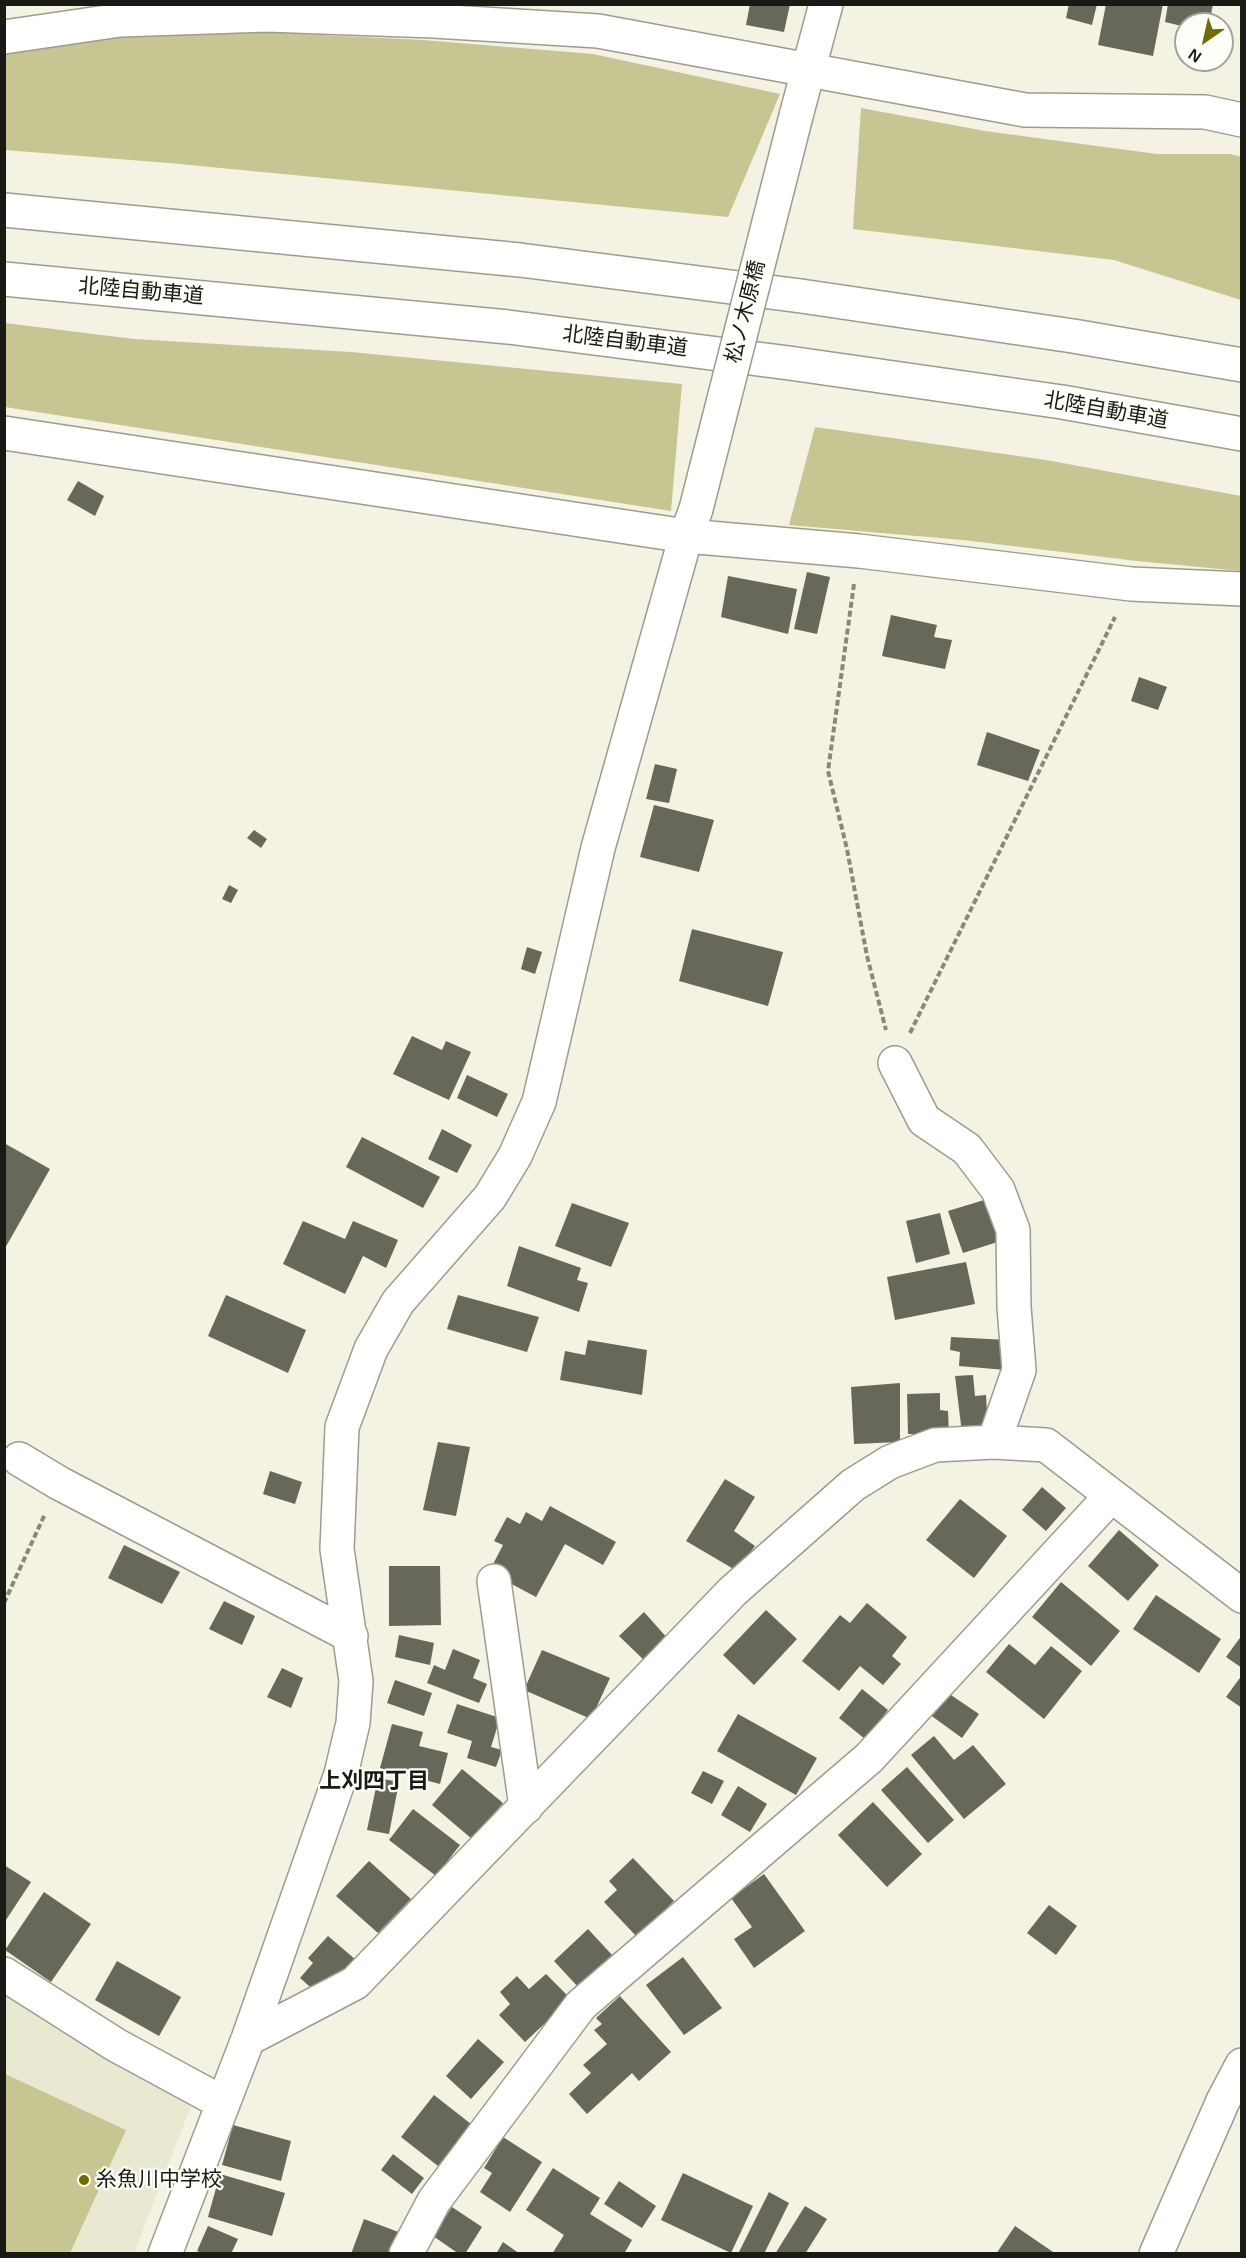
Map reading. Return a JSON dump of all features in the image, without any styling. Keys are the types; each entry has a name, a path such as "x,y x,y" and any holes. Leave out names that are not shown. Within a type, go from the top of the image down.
{"main road":[{"name":"松ノ木原橋","path":"165,2253 248,2039 342,1774 353,1723 356,1681 337,1549 342,1427 371,1348 398,1302 490,1197 515,1156 539,1102 598,848 691,522 826,4"},
{"path":"4,37 120,20 267,15 434,21 598,32 1025,110 1205,112 1242,120"},
{"path":"4,210 520,260 812,298 1073,336 1242,365"},
{"name":"北陸自動車道","path":"4,279 508,327 789,363 1062,402 1242,434"},
{"path":"4,433 691,522 859,551 1131,584 1242,589"},
{"path":"895,1063 924,1120 967,1149 998,1190 1013,1230 1014,1307 1019,1370 994,1442"},
{"path":"248,2039 355,1983 733,1591 853,1485 890,1462 935,1445 994,1442 1046,1445 1111,1496 1239,1588"},
{"path":"18,1459 59,1483 351,1636"},
{"path":"406,2253 434,2201 581,2005 869,1758 1111,1496"},
{"path":"494,1581 526,1807"},
{"path":"4,1974 116,2045 224,2103"},
{"path":"1156,2253 1223,2101 1242,2065"}],"path":[{"path":"859,551 828,771 847,849 867,956 895,1063"},
{"path":"895,1063 1131,584"},
{"path":"4,1603 59,1483"}],"shaded area":[{"path":"261,32 423,40 593,54 780,94 728,217 169,163 5,150 4,53 116,37"},
{"path":"861,108 985,131 1157,154 1230,154 1241,157 1241,300 1114,260 853,229"},
{"path":"5,323 134,339 351,352 682,384 671,511 5,407"},
{"path":"815,427 1046,460 1241,496 1241,571 963,540 789,525"},
{"name":"糸魚川中学校","path":"4,1985 191,2106 134,2253 5,2253"},
{"path":"5,2074 126,2130 70,2253 5,2253"}],"building":[{"path":"750,4 790,4 784,32 746,25"},
{"path":"1069,4 1097,4 1092,25 1066,18"},
{"path":"1106,4 1163,4 1153,56 1098,45"},
{"path":"1168,4 1213,4 1211,12 1174,12 1174,24 1165,22"},
{"path":"78,481 104,496 95,516 67,500"},
{"path":"807,572 830,577 817,634 794,629"},
{"path":"728,576 797,589 788,634 721,617"},
{"path":"891,615 937,625 934,637 952,640 945,669 882,656"},
{"path":"1139,677 1167,687 1158,710 1131,701"},
{"path":"987,732 1040,750 1028,781 977,765"},
{"path":"655,764 677,769 669,803 646,799"},
{"path":"654,805 714,820 699,872 640,857"},
{"path":"254,830 267,839 261,848 247,838"},
{"path":"229,885 238,890 231,903 222,899"},
{"path":"692,929 783,952 768,1006 679,981"},
{"path":"527,947 542,952 535,974 521,969"},
{"path":"412,1036 442,1050 446,1041 471,1052 449,1100 393,1074"},
{"path":"467,1075 508,1094 497,1117 457,1098"},
{"path":"442,1129 472,1145 457,1173 428,1159"},
{"path":"362,1137 440,1177 423,1208 346,1167"},
{"path":"4,1143 50,1169 4,1250"},
{"path":"994,1197 1007,1239 963,1253 948,1211"},
{"path":"572,1203 629,1223 611,1267 555,1246"},
{"path":"940,1213 950,1254 916,1263 906,1221"},
{"path":"303,1221 345,1239 353,1221 398,1240 386,1268 363,1256 345,1294 283,1264"},
{"path":"519,1246 581,1268 577,1280 588,1283 579,1312 507,1286"},
{"path":"966,1262 975,1304 895,1320 887,1277"},
{"path":"226,1295 306,1330 288,1373 208,1336"},
{"path":"458,1295 539,1317 527,1352 447,1329"},
{"path":"951,1337 1007,1340 1006,1370 959,1366 960,1352 950,1350"},
{"path":"588,1340 647,1350 642,1395 560,1380 565,1351 585,1355"},
{"path":"973,1375 975,1396 986,1395 988,1430 962,1433 955,1376"},
{"path":"900,1383 900,1442 854,1444 851,1387"},
{"path":"940,1393 940,1410 948,1411 949,1434 908,1434 907,1394"},
{"path":"438,1442 470,1447 456,1516 423,1510"},
{"path":"270,1471 302,1482 295,1504 263,1494"},
{"path":"725,1479 755,1497 734,1531 755,1546 737,1571 686,1541"},
{"path":"1042,1487 1066,1508 1046,1531 1022,1510"},
{"path":"960,1499 1007,1536 974,1578 926,1540"},
{"path":"550,1506 616,1542 603,1565 565,1544 536,1597 489,1572 503,1545 494,1541 507,1517 520,1524 526,1512 542,1521"},
{"path":"1119,1530 1159,1565 1128,1601 1088,1566"},
{"path":"124,1545 180,1572 162,1604 108,1578"},
{"path":"389,1566 440,1566 441,1625 389,1626"},
{"path":"1061,1582 1120,1631 1091,1666 1032,1617"},
{"path":"1156,1595 1221,1639 1199,1673 1133,1629"},
{"path":"224,1601 255,1616 242,1645 209,1629"},
{"path":"867,1603 907,1637 892,1656 901,1664 883,1685 860,1666 839,1691 802,1661 840,1615 850,1623"},
{"path":"766,1610 797,1639 754,1685 723,1655"},
{"path":"644,1612 669,1640 646,1662 619,1636"},
{"path":"399,1635 434,1643 430,1665 395,1657"},
{"path":"1242,1635 1242,1668 1226,1657"},
{"path":"1009,1644 1035,1665 1051,1646 1082,1671 1044,1719 986,1672"},
{"path":"453,1649 480,1660 473,1678 487,1684 479,1703 427,1683 434,1665 445,1670"},
{"path":"542,1650 610,1678 591,1719 524,1690"},
{"path":"282,1668 303,1678 291,1708 267,1697"},
{"path":"1242,1675 1242,1708 1226,1697"},
{"path":"395,1680 432,1693 424,1716 387,1703"},
{"path":"862,1689 888,1710 865,1739 839,1718"},
{"path":"945,1691 979,1714 962,1738 929,1714"},
{"path":"457,1704 500,1718 491,1747 502,1750 496,1767 467,1758 472,1741 447,1733"},
{"path":"738,1714 817,1758 796,1795 717,1751"},
{"path":"392,1724 423,1732 419,1746 448,1753 440,1784 380,1768"},
{"path":"934,1736 954,1760 973,1745 1006,1784 964,1819 911,1755"},
{"path":"907,1767 954,1820 928,1843 881,1790"},
{"path":"462,1769 503,1803 472,1839 432,1805"},
{"path":"703,1771 724,1781 712,1804 691,1793"},
{"path":"378,1778 399,1782 389,1834 367,1830"},
{"path":"738,1786 767,1804 750,1832 721,1815"},
{"path":"873,1802 922,1854 887,1887 838,1835"},
{"path":"413,1809 460,1845 436,1876 389,1840"},
{"path":"633,1858 674,1901 637,1937 604,1902 617,1890 609,1881"},
{"path":"369,1861 411,1899 378,1933 336,1896"},
{"path":"4,1865 31,1882 4,1923"},
{"path":"764,1874 805,1931 754,1968 734,1939 752,1927 731,1898"},
{"path":"44,1892 91,1924 51,1982 5,1950"},
{"path":"1049,1905 1077,1926 1056,1955 1027,1933"},
{"path":"588,1929 613,1956 579,1988 554,1961"},
{"path":"328,1936 356,1960 338,1982 331,1976 317,1993 300,1978 313,1963 308,1958"},
{"path":"683,1957 722,2008 684,2035 646,1985"},
{"path":"117,1961 181,1997 159,2036 95,2000"},
{"path":"546,1974 571,1999 525,2042 499,2015 510,2004 500,1992 517,1976 529,1989"},
{"path":"620,1996 671,2052 639,2081 632,2073 587,2114 569,2094 591,2073 583,2065 607,2044 594,2030 602,2024 596,2018"},
{"path":"478,2039 504,2062 471,2099 446,2076"},
{"path":"434,2095 471,2124 438,2166 401,2137"},
{"path":"233,2125 291,2141 281,2181 222,2165"},
{"path":"503,2137 542,2162 510,2212 480,2192 492,2173 484,2168"},
{"path":"393,2154 424,2178 412,2194 381,2170"},
{"path":"553,2168 600,2198 590,2214 632,2240 624,2254 552,2254 564,2235 526,2210"},
{"path":"683,2173 753,2206 731,2253 661,2220"},
{"path":"220,2174 285,2193 272,2236 208,2217"},
{"path":"619,2181 656,2206 642,2228 604,2204"},
{"path":"769,2192 789,2203 764,2254 738,2254"},
{"path":"805,2206 827,2219 805,2254 775,2254"},
{"path":"452,2207 482,2227 465,2254 459,2254 433,2236"},
{"path":"364,2219 401,2233 393,2254 351,2254"},
{"path":"208,2226 238,2239 231,2254 204,2254 197,2251"},
{"path":"1015,2226 1056,2254 996,2254"},
{"path":"503,2242 520,2254 496,2254"}],"place":[{"name":"糸魚川中学校","path":"84,2180"}],"district":[{"name":"上刈四丁目","path":"374,1782"}]}
